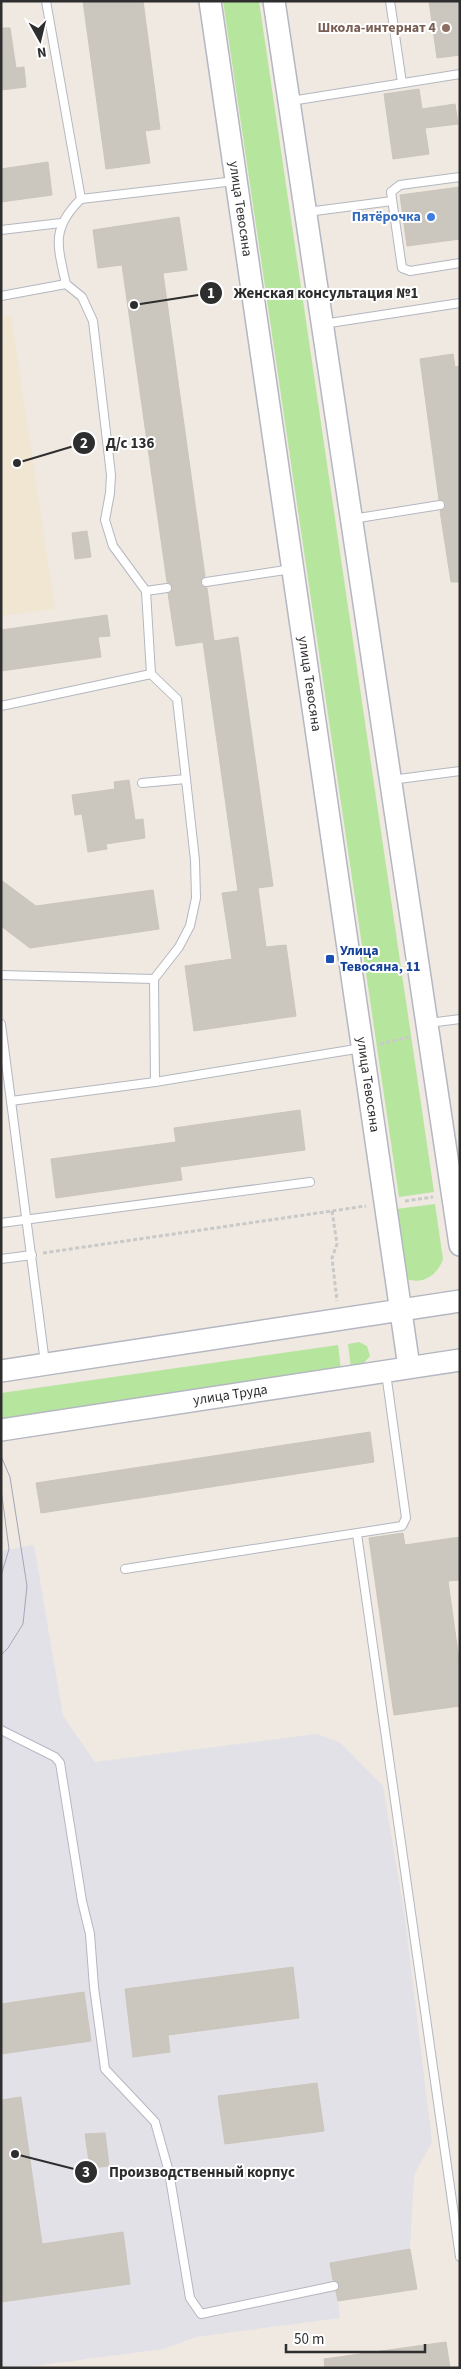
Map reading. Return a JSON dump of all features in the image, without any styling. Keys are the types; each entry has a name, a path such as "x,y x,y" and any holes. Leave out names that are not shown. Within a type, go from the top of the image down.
{"main road":[{"name":"улица Тевосяна","path":"210,1 409,1367"},
{"path":"274,1 460,1245"},
{"path":"1,1371 460,1301"},
{"name":"улица Труда","path":"1,1430 460,1360"}],"lane":[{"path":"46,1 81,199"},
{"path":"390,1 402,83"},
{"path":"289,101 460,74"},
{"path":"460,177 397,186 391,192 402,268 410,271 460,263"},
{"path":"66,284 58,248 61,222 81,199 237,181"},
{"path":"306,212 392,201"},
{"path":"1,230 61,222"},
{"path":"1,296 66,284 76,290 82,297 92,321 111,475 105,520 113,546 146,591 151,674 177,699 196,860 196,898 190,926 180,947 154,979 155,1082"},
{"path":"322,324 460,303"},
{"path":"352,519 440,505"},
{"path":"206,582 294,569"},
{"path":"146,591 167,588"},
{"path":"1,706 151,674"},
{"path":"391,780 460,771"},
{"path":"142,783 186,779"},
{"path":"1,975 154,979"},
{"path":"428,1028 460,1019"},
{"path":"1,1024 28,1221 45,1365"},
{"path":"11,1101 155,1082 363,1048"},
{"path":"1,1223 28,1221 310,1182"},
{"path":"1,1259 32,1255"},
{"path":"125,1569 399,1528 405,1521 386,1371"},
{"path":"357,1534 460,2257"},
{"path":"1,1730 55,1757 60,1763 82,1901 90,1934 94,1987 105,2069 154,2122 169,2172 190,2298 195,2308 201,2314 334,2286"}],"path":[{"path":"363,1048 428,1028"},
{"path":"32,1255 363,1206"},
{"path":"332,1211 337,1244 332,1258 339,1319"}],"shaded area":[{"path":"11,316 55,609 1,616 1,317"},
{"path":"34,1545 63,1716 95,1762 317,1734 341,1743 383,1786 405,1918 432,2142 414,2175 410,2249 417,2289 338,2301 340,2318 196,2337 163,2349 19,2368 1,2368 1,1551"}],"green space":[{"path":"223,1 259,1 434,1192 399,1197"},
{"path":"435,1204 443,1259 437,1270 428,1278 416,1281 410,1280 403,1277 389,1210"},
{"path":"359,1342 367,1346 370,1356 361,1366 351,1368 348,1344"},
{"path":"338,1345 341,1369 1,1419 1,1393"}],"building":[{"path":"83,1 143,1 160,129 145,131 150,163 106,169"},
{"name":"Школа-интернат 4","path":"429,1 460,1 460,55 437,58"},
{"path":"1,28 10,28 16,68 24,67 26,87 1,90"},
{"path":"419,89 422,109 455,104 458,124 425,128 429,154 393,159 384,94"},
{"path":"48,162 52,195 1,202 1,169"},
{"name":"Пятёрочка","path":"460,187 460,239 407,246 400,195"},
{"path":"179,217 187,270 163,273 205,576 200,582 202,586 207,588 214,641 238,637 273,886 258,888 266,947 286,945 296,1016 194,1031 185,966 232,959 222,893 238,891 203,642 176,646 168,593 173,588 167,582 122,265 98,268 93,230"},
{"path":"453,354 455,367 460,366 460,582 451,582 440,511 446,505 444,501 439,500 420,359"},
{"path":"87,531 91,557 75,559 72,533"},
{"path":"107,615 110,636 98,637 101,657 1,671 1,630"},
{"path":"129,780 135,820 143,819 145,838 106,844 107,849 88,852 82,814 75,815 72,795 115,789 114,782"},
{"path":"1,880 36,906 153,890 159,929 30,948 1,926"},
{"path":"300,1110 305,1150 180,1167 182,1180 56,1198 51,1159 176,1142 174,1128"},
{"path":"370,1432 374,1462 41,1513 36,1483"},
{"path":"403,1533 405,1545 460,1537 460,1580 448,1581 460,1667 460,1706 394,1715 369,1538"},
{"path":"293,1967 299,2018 168,2035 170,2052 133,2057 125,1989"},
{"path":"84,1992 91,2041 1,2054 1,2004"},
{"path":"317,2083 324,2131 225,2144 218,2096"},
{"path":"21,2097 42,2244 123,2232 130,2284 1,2302 1,2100"},
{"path":"105,2133 109,2166 90,2168 85,2134"},
{"path":"410,2249 417,2289 338,2301 336,2291 340,2285 333,2280 330,2263"},
{"path":"446,2342 450,2368 325,2368 324,2359"}],"tram line":[{"path":"1,1456 10,1477 27,1586 23,1624 8,1648 1,1655"},
{"path":"1,1489 9,1549 1,1576"}],"place":[{"name":"Школа-интернат 4","path":"446,28"},
{"name":"Пятёрочка","path":"431,217"},
{"name":"Женская консультация №1","path":"134,305"},
{"name":"Д/с 136","path":"17,463"},
{"name":"Улица Тевосяна, 11","path":"330,959"},
{"name":"Производственный корпус","path":"15,2154"}]}
